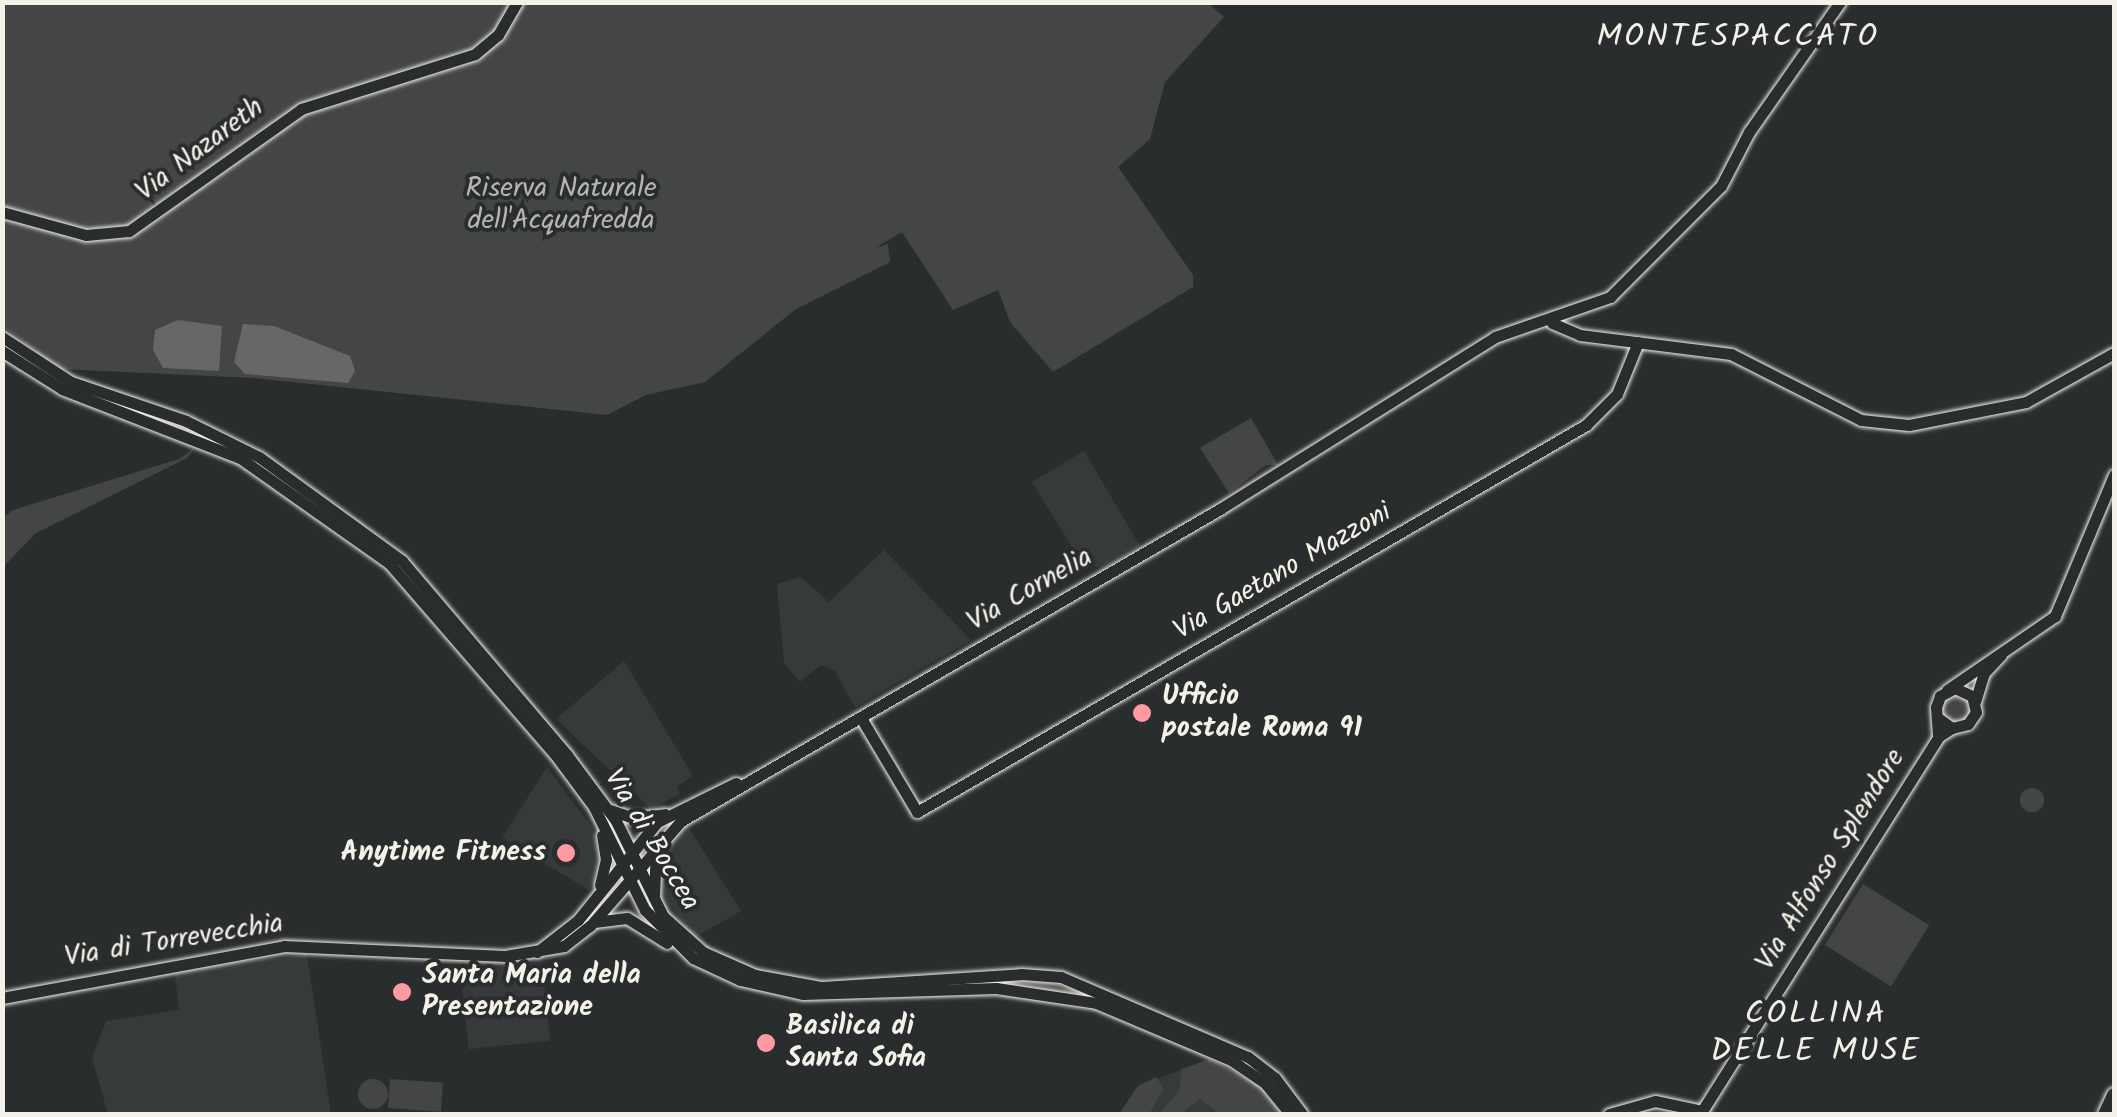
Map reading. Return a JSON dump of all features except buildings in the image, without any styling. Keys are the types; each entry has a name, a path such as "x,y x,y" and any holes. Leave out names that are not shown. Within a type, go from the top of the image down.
{"street":[{"name":"Via Nazareth","path":"2,212 79,234 125,232 294,112 475,54 498,35 517,2"},
{"path":"1552,323 1610,298 1719,190 1749,132 1840,2"},
{"path":"1552,323 1572,334 1725,352 1861,420 1920,425 2026,402 2114,353"},
{"name":"Via Cornelia","path":"626,880 658,842 750,779 861,718 1333,439 1372,410 1495,338 1552,323"},
{"name":"Via di Boccea","path":"2,337 71,382 236,444 345,515 430,590 602,810 630,852 654,902 672,926 713,957 797,984 846,988 1031,974 1067,979 1248,1057 1280,1083 1302,1114"},
{"name":"Via Gaetano Mazzoni","path":"861,718 917,812 1586,425 1617,394 1638,342"},
{"name":"Via di Boccea","path":"2,350 62,389 226,451 357,536 417,590 602,810 626,880 681,950 729,976 795,993 996,988 1096,1003 1231,1060 1265,1083 1290,1114"},
{"path":"2006,650 1984,673 1973,719 1952,728 1938,718 1936,703 1947,690 2006,650 2034,637 2060,609 2114,475"},
{"path":"1947,690 1964,690 1975,702"},
{"name":"Via Alfonso Splendore","path":"1938,718 1938,737"},
{"name":"Via Alfonso Splendore","path":"1611,1114 1655,1101 1702,1110 1938,737 1952,728"},
{"name":"Via Cornelia","path":"619,866 669,813 750,779"},
{"path":"592,902 606,866 602,810 632,818 669,813"},
{"path":"654,902 658,842"},
{"path":"535,953 592,902 619,866"},
{"name":"Via di Torrevecchia","path":"2,998 284,946 535,953 564,946 594,922 626,880"},
{"path":"594,922 627,918 681,950"}],"shaded area":[{"path":"178,320 222,326 219,371 163,368 153,350 155,330"},
{"path":"243,324 274,326 350,356 355,371 348,383 245,374 234,362"},
{"path":"1084,451 1140,546 1105,568 1082,563 1032,482"},
{"path":"884,550 971,640 855,707 835,671 821,665 800,682 784,663 777,584 800,577 829,602"},
{"path":"624,661 693,776 677,786 680,794 651,809 556,719"},
{"path":"547,767 592,827 599,857 589,890 502,838"},
{"path":"687,825 741,911 694,938 663,896 657,874 666,840"},
{"path":"307,955 331,1114 108,1114 92,1058 106,1021 179,1010 174,969"},
{"path":"542,963 550,1041 469,1049 460,972"},
{"path":"1210,1059 1258,1085 1282,1114 1119,1114 1138,1086"}],"green space":[{"name":"Riserva Naturale dell'Acquafredda","path":"2,3 1208,3 1224,17 1165,82 1150,139 1118,167 1193,275 1193,287 1053,372 1010,322 998,290 953,310 902,232 875,248 888,244 890,262 796,309 705,382 646,395 607,415 254,378 59,369 3,326"},
{"path":"1251,418 1278,465 1266,465 1229,493 1200,448"},
{"path":"195,448 187,458 36,533 3,567 3,518 13,510 179,459"},
{"path":"1956,694 1966,698 1970,708 1966,718 1956,722 1946,718 1942,708 1946,698"},
{"path":"2032,788 2041,791 2041,809 2032,812 2023,809 2020,800 2023,791"},
{"path":"1863,884 1929,925 1891,986 1825,945"},
{"path":"1023,978 1102,997 956,984"},
{"path":"1210,1059 1258,1085 1282,1114 1220,1114 1200,1099 1180,1114 1159,1114 1180,1090 1181,1069"},
{"path":"1156,1077 1164,1089 1149,1114 1119,1114 1138,1086"},
{"path":"373,1079 384,1083 388,1094 384,1105 373,1109 362,1105 358,1094 362,1083"},
{"path":"390,1079 443,1083 441,1112 388,1108"}],"place":[{"name":"Ufficio postale Roma 91","path":"1142,713"},
{"name":"Anytime Fitness","path":"566,853"},
{"name":"Santa Maria della Presentazione","path":"402,992"},
{"name":"Basilica di Santa Sofia","path":"766,1043"}],"district":[{"name":"MONTESPACCATO","path":"1738,38"},
{"name":"COLLINA DELLE MUSE","path":"1816,1034"}]}
